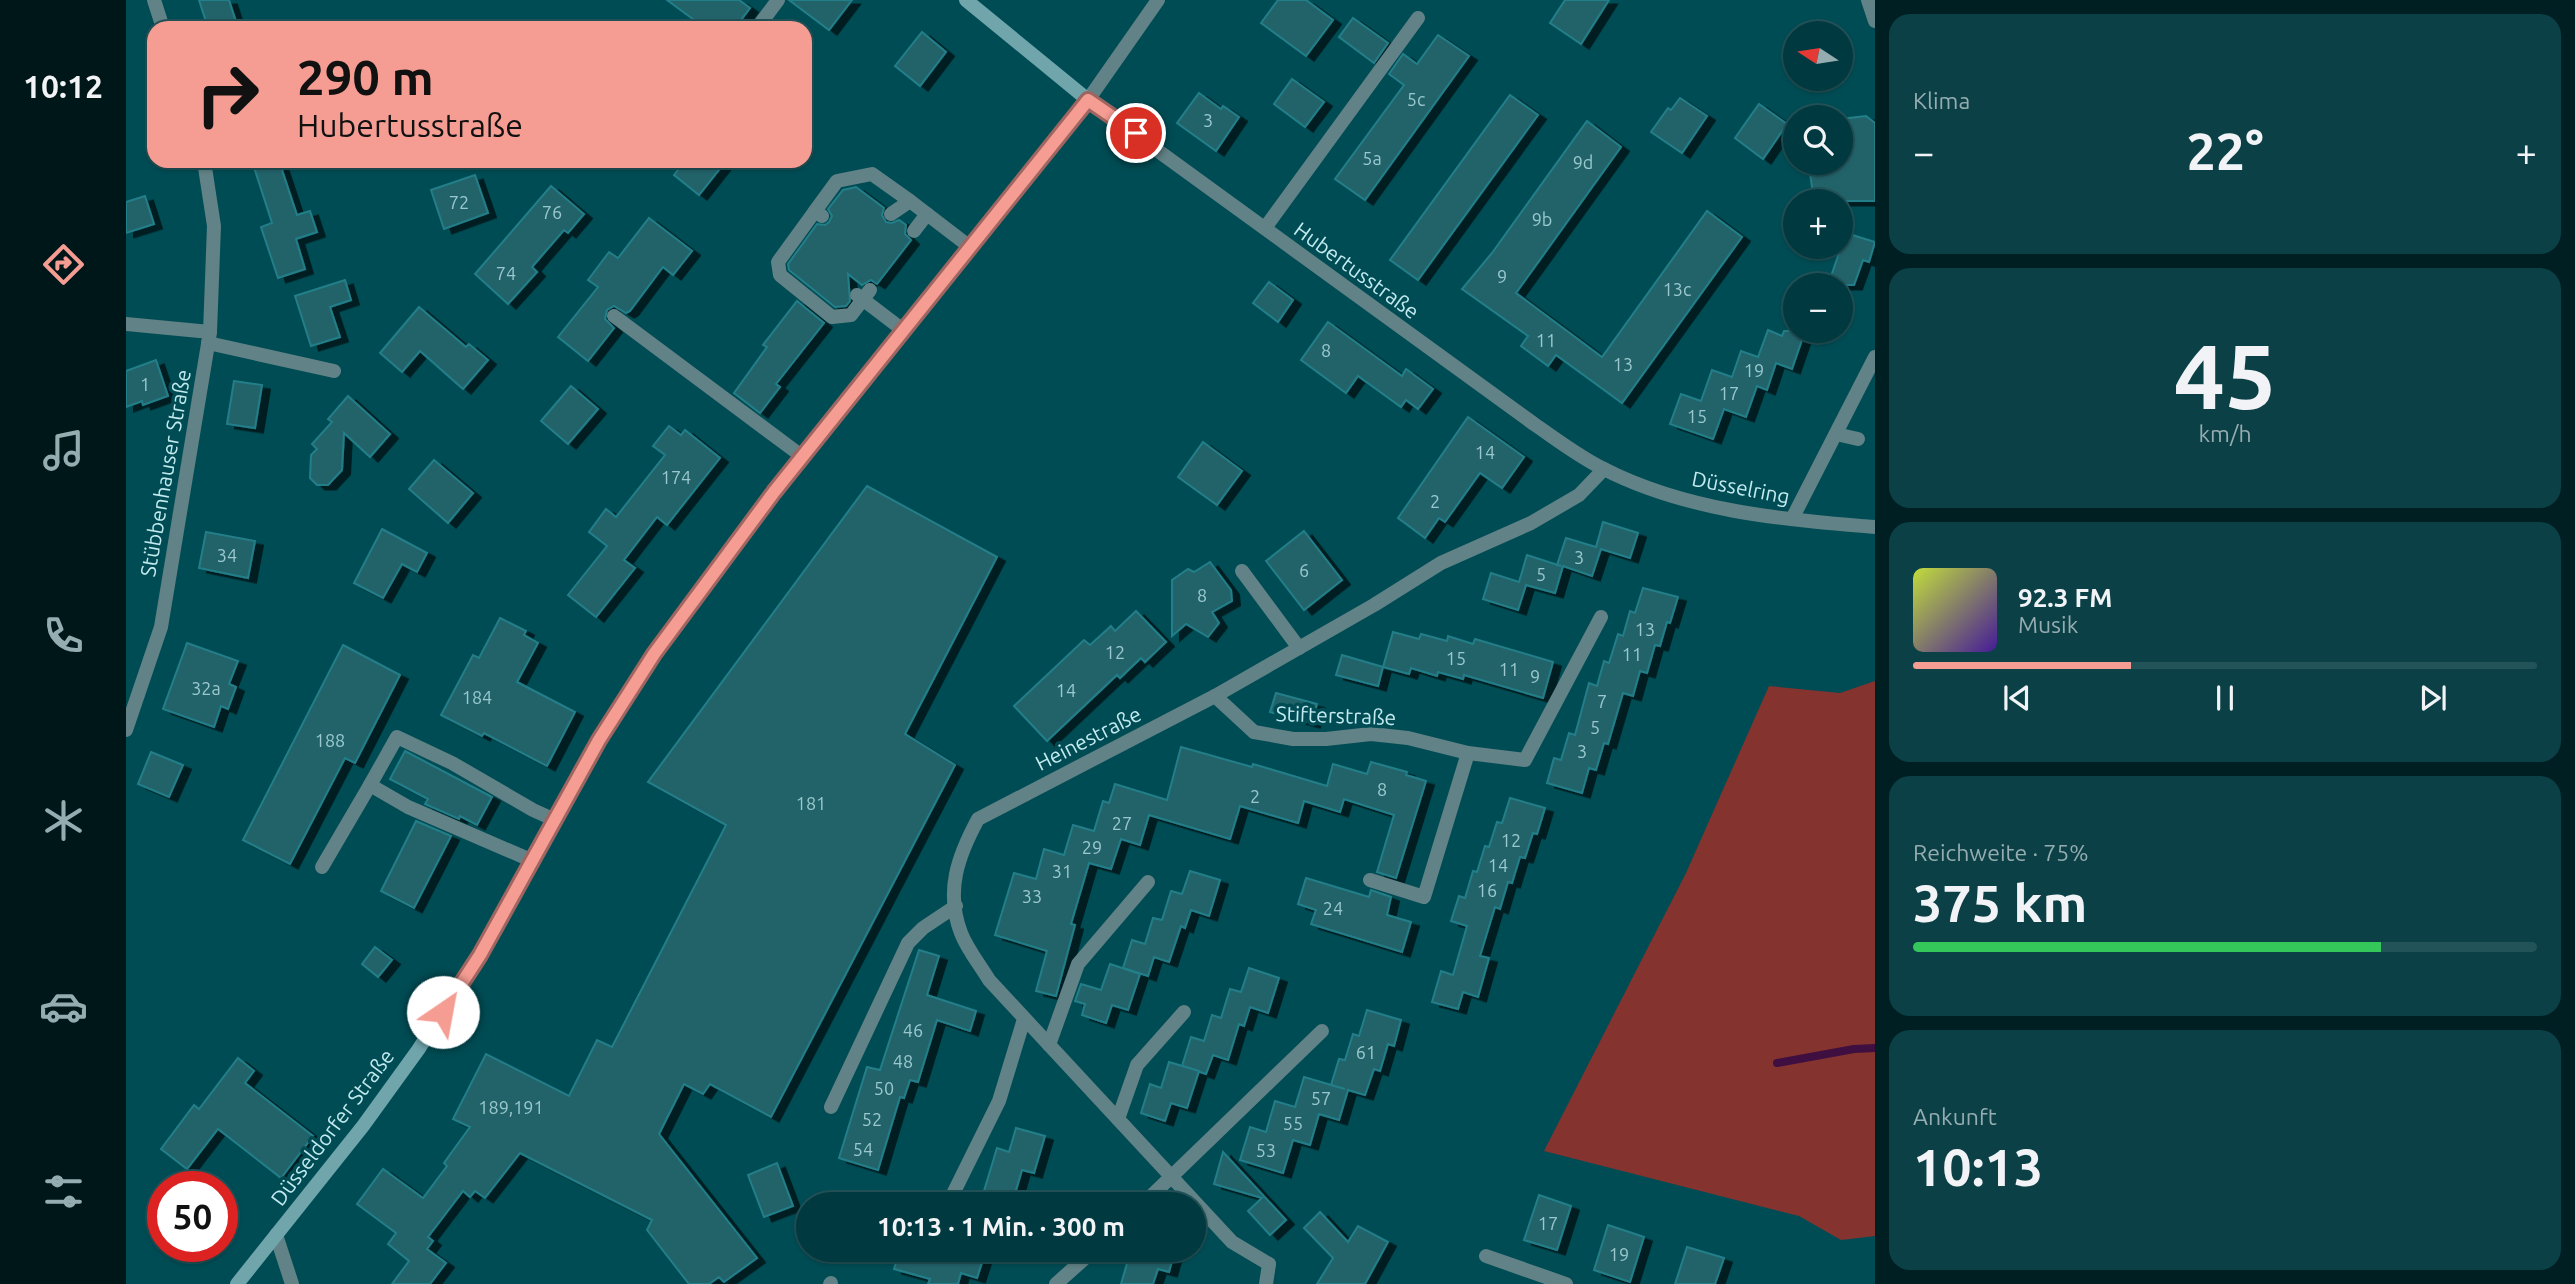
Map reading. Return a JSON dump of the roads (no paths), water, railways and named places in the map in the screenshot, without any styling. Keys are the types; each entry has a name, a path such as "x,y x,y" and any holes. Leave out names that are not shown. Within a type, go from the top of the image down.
{"main road":[{"path":"966,0 1088,100"},
{"name":"Düsseldorfer Straße","path":"237,1284 363,1126 418,1050 480,955 599,740 654,654 803,457 1088,100"}],"street":[{"path":"154,0 161,21"},
{"path":"762,21 778,0"},
{"name":"Düsseldorfer Straße","path":"1088,100 1158,0"},
{"path":"1868,0 1875,21"},
{"path":"1265,228 1418,18"},
{"name":"Hubertusstraße","path":"1088,100 1534,424 1604,469"},
{"name":"Stübbenhauser Straße","path":"126,730 160,627 209,337 214,226 205,168"},
{"path":"903,330 863,294 851,315 832,317 780,275 778,262 819,214 837,181 872,174 970,247"},
{"path":"891,214 911,201"},
{"path":"914,231 927,214"},
{"path":"614,316 803,457"},
{"path":"126,324 209,337"},
{"name":"Stübbenhauser Straße","path":"209,337 334,371"},
{"path":"1792,519 1875,357"},
{"path":"1836,434 1858,439"},
{"name":"Düsselring","path":"1604,469 1662,492 1719,507 1792,519 1875,527"},
{"name":"Heinestraße","path":"1266,1284 1269,1264 1232,1242 989,980 961,933 952,887 964,844 978,819 1215,696 1441,563 1531,523 1579,495 1604,469"},
{"path":"1242,571 1299,648"},
{"name":"Stifterstraße","path":"1215,696 1254,732 1293,739 1326,739 1371,734 1408,738 1468,753 1525,760 1601,617"},
{"path":"322,867 397,737 452,763 555,820"},
{"path":"1370,880 1424,897 1468,753"},
{"path":"370,785 408,807 533,860"},
{"path":"1049,1045 1078,964 1148,882"},
{"path":"831,1107 908,943 923,928 956,906"},
{"path":"1118,1119 1137,1065 1184,1012"},
{"path":"954,1192 999,1101 1024,1018"},
{"path":"1156,1192 1322,1031"},
{"path":"276,1235 292,1284"},
{"path":"1486,1256 1566,1284"},
{"path":"1056,1284 1081,1262"}],"waterway":[{"path":"1777,1063 1854,1049 1875,1048"}]}
